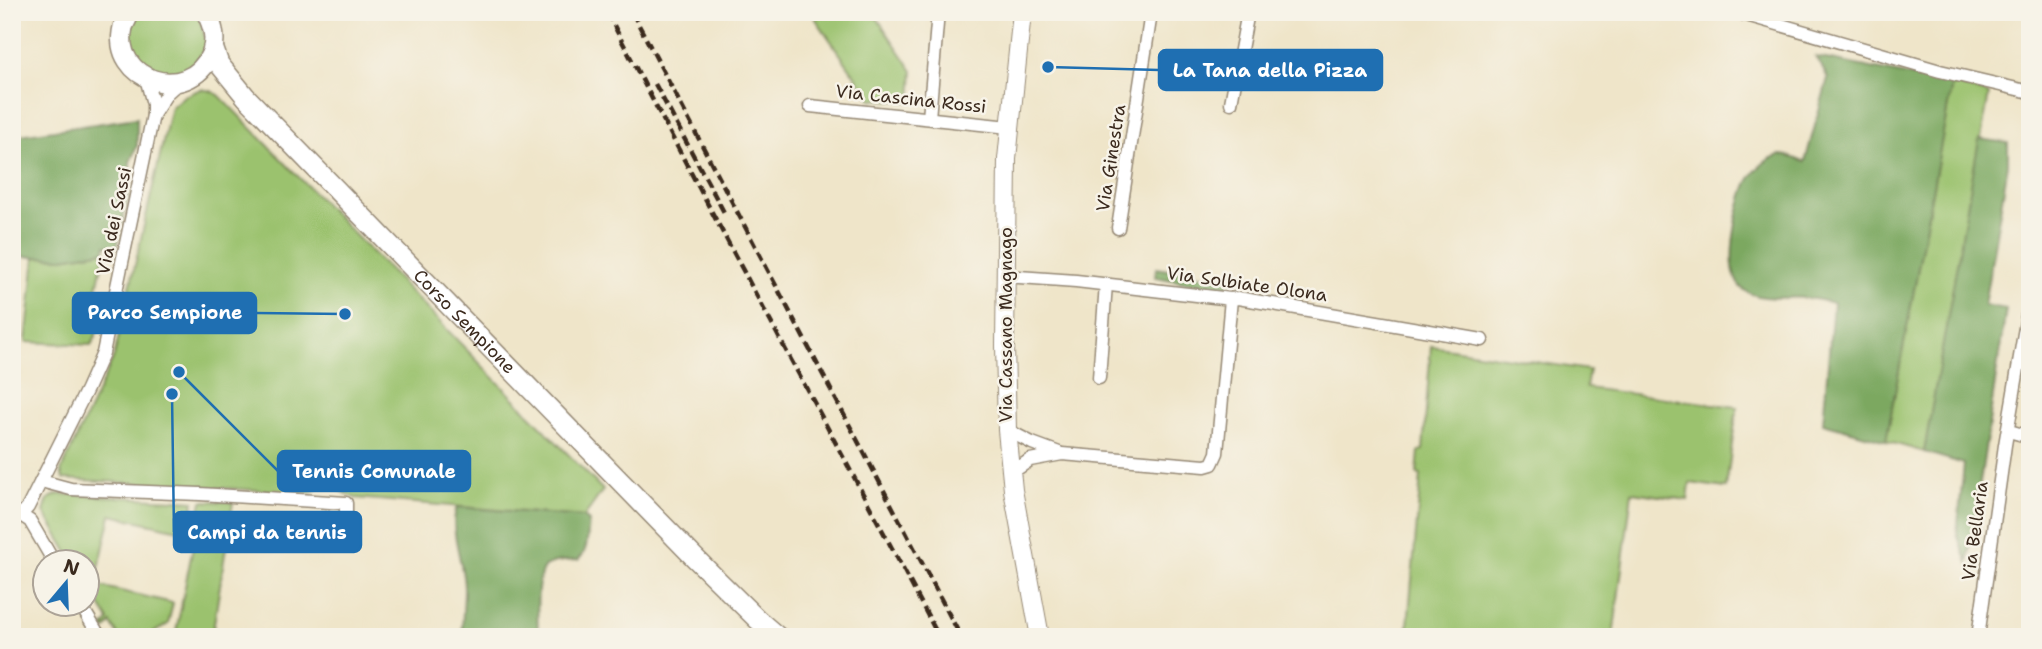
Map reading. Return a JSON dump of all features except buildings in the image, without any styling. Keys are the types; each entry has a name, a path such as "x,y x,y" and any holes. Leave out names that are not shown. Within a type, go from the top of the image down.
{"main road":[{"path":"130,12 123,29 123,48 131,65 146,78 161,83 211,78 235,86"},
{"name":"Corso Sempione","path":"206,12 214,30 213,47 219,64 235,86 694,557 757,628 778,637"},
{"path":"186,79 206,64 213,47"}],"street":[{"path":"929,118 938,12"},
{"name":"Via Cassano Magnago","path":"1022,12 1009,127 1005,276 1007,430 1011,473 1040,637"},
{"name":"Via Ginestra","path":"1118,228 1152,13 1148,12"},
{"path":"1231,103 1248,12"},
{"path":"1736,12 1940,71 2030,92"},
{"name":"Via dei Sassi","path":"15,515 28,507 88,389 103,353 153,115 146,78"},
{"name":"Via dei Sassi","path":"153,115 167,93 186,79"},
{"name":"Via Cascina Rossi","path":"810,106 1009,127"},
{"name":"Via Solbiate Olona","path":"1005,276 1238,298 1482,340"},
{"path":"1100,378 1106,284"},
{"name":"Via Bellaria","path":"1978,637 1989,551 2030,298"},
{"path":"1007,430 1062,454 1205,466 1212,464 1217,453 1231,299"},
{"path":"2009,431 2030,437"},
{"path":"1011,473 1030,460 1062,454"},
{"path":"41,481 71,489 346,503 346,526"},
{"path":"15,515 30,521 46,548"},
{"path":"88,618 100,637"},
{"path":"757,628 772,637"}],"green space":[{"path":"140,12 198,12 207,45 191,70 161,76 137,60 131,49 130,36 133,23"},
{"path":"811,12 873,12 913,71 911,102 871,99"},
{"path":"1816,57 1952,84 1886,441 1823,423 1833,303 1807,298 1751,294 1737,282 1734,270 1736,221 1748,182 1765,162 1780,155 1805,162 1828,78"},
{"path":"1952,84 1989,94 1924,452 1886,441"},
{"path":"201,89 219,95 603,490 584,517 355,498 336,489 330,478 311,493 63,479 61,471 114,357 171,107 184,96"},
{"path":"137,118 137,146 130,162 130,187 117,247 106,245 105,251 63,258 12,256 12,136"},
{"path":"1979,139 2008,143 2008,165 1984,305 2006,309 1968,563 1957,534 1964,464 1924,452"},
{"path":"105,251 96,292 107,295 91,345 26,342 35,257 63,258"},
{"path":"1156,268 1229,280 1227,290 1155,277"},
{"path":"1431,346 1589,370 1586,388 1737,407 1726,488 1690,483 1688,500 1632,492 1613,637 1407,637 1421,475 1417,474 1419,451 1423,450"},
{"path":"58,494 194,501 188,532 111,515 102,554 102,548 65,548 44,512 48,499"},
{"path":"202,501 233,502 212,637 175,637"},
{"path":"457,507 584,517 589,521 587,542 582,556 578,560 553,563 542,571 538,599 538,637 462,637 464,588 454,525"},
{"path":"102,587 173,603 168,624 146,637 119,637 111,623 105,630 103,628 109,620 102,608"}],"railway":[{"path":"607,12 939,637"},
{"path":"632,12 961,637"},
{"path":"655,84 726,216"}],"place":[{"name":"La Tana della Pizza","path":"1048,67"},
{"name":"Parco Sempione","path":"345,314"},
{"name":"Tennis Comunale","path":"179,372"},
{"name":"Campi da tennis","path":"172,394"}]}
